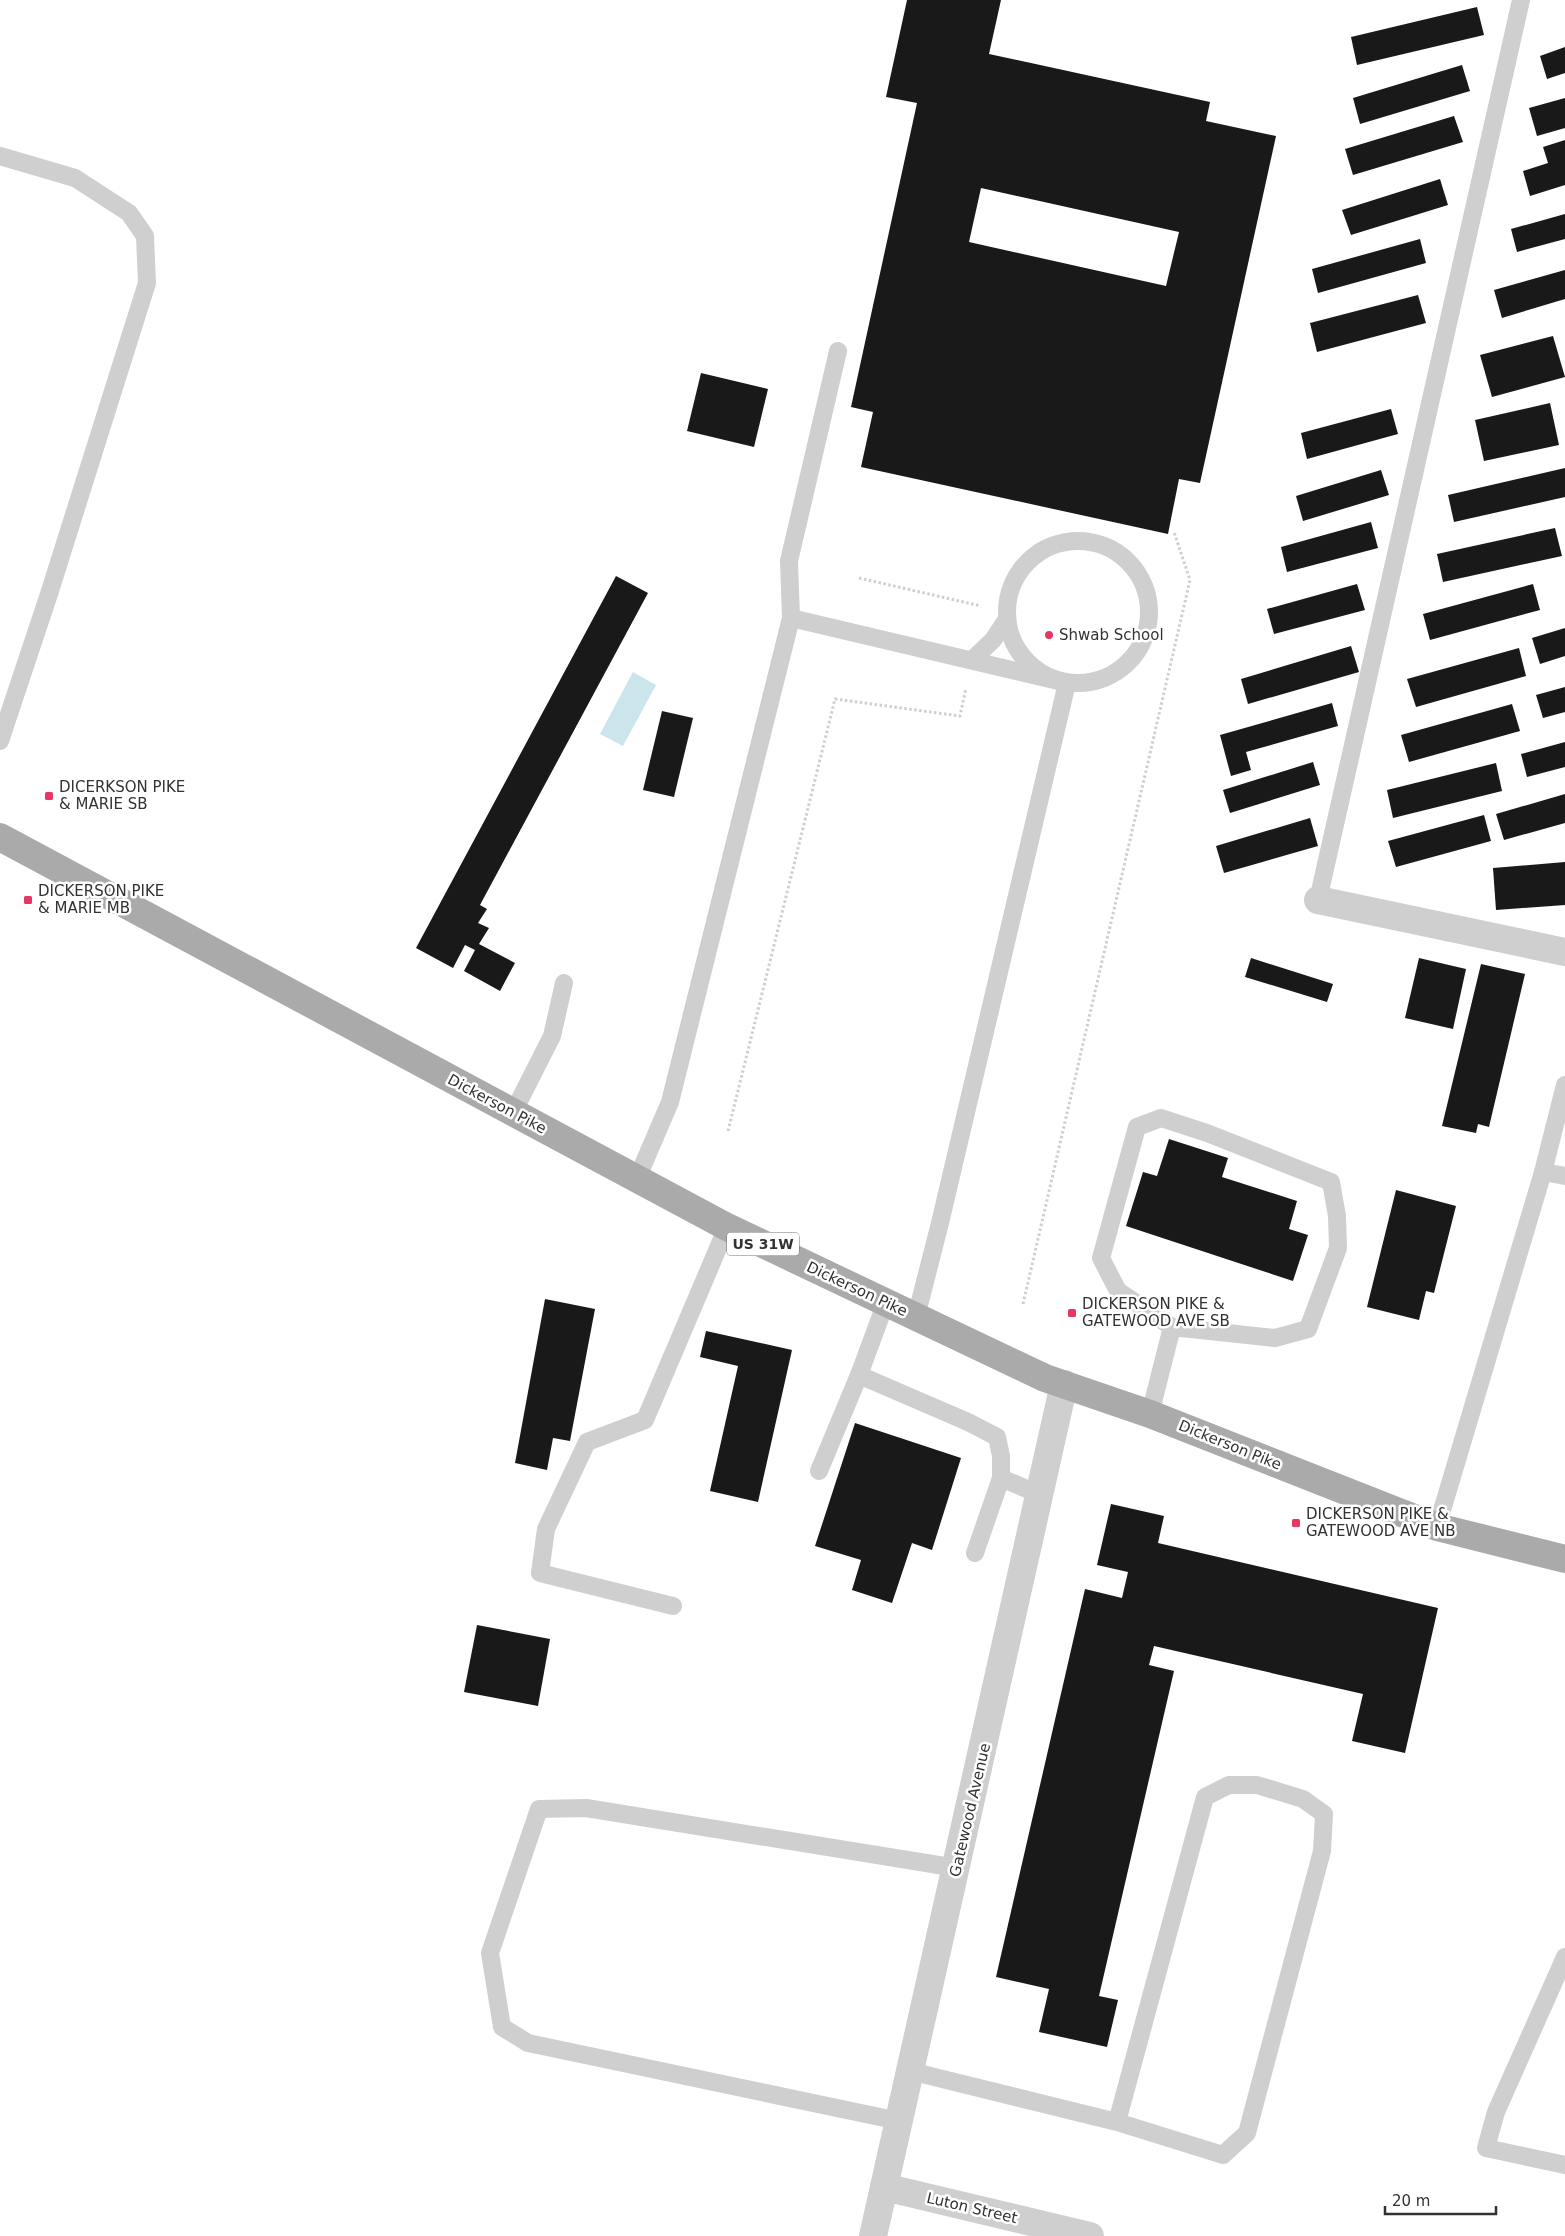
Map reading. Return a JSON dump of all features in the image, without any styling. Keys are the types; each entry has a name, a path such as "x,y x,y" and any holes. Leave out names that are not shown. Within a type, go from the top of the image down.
{"main road":[{"name":"Dickerson Pike","path":"0,837 727,1227 1045,1378 1150,1414 1438,1527 1565,1560"}],"street":[{"path":"1318,900 1565,952"},
{"name":"Gatewood Avenue","path":"873,2236 1041,1495 1064,1384"},
{"name":"Luton Street","path":"884,2187 1090,2236"}],"lane":[{"path":"1318,900 1521,0"},
{"path":"0,156 75,178 129,214 145,236 147,283 49,594 0,741"},
{"path":"637,1179 670,1102 791,618 789,561 838,351"},
{"path":"791,618 1066,683 1091,683 1113,675 1132,660 1145,639 1150,616 1148,592 1138,571 1121,553 1099,543 1076,540 1053,544 1033,556 1017,574 1008,595 1007,619 1013,641 1026,661 1044,675 1066,683"},
{"path":"972,660 993,640 1007,619"},
{"path":"916,1317 940,1223 1066,683"},
{"path":"513,1112 552,1036 564,983"},
{"path":"1438,1527 1543,1172 1565,1085"},
{"path":"1161,1118 1207,1133 1331,1182 1337,1216 1338,1248 1308,1329 1275,1338 1172,1326 1118,1291 1101,1258 1138,1127 1161,1118"},
{"path":"1543,1172 1565,1176"},
{"path":"673,1606 540,1573 546,1529 587,1442 645,1420 727,1227"},
{"path":"819,1471 859,1375 886,1302"},
{"path":"1150,1414 1172,1326"},
{"path":"859,1375 968,1422 997,1437 1001,1456 1001,1478 975,1553"},
{"path":"1001,1478 1041,1495"},
{"path":"910,2072 1118,2122 1222,2155 1247,2133 1322,1851 1324,1814 1303,1799 1257,1785 1230,1785 1205,1796 1118,2122"},
{"path":"899,2121 528,2042 502,2027 490,1953 539,1809 586,1808 957,1868"},
{"path":"1565,1957 1496,2112 1486,2148 1565,2165"}],"path":[{"path":"1023,1304 1190,580 1174,532"},
{"path":"859,578 984,607"},
{"path":"728,1131 835,699 960,716 972,660"}],"water":[{"path":"633,672 656,685 623,746 600,734"}],"building":[{"path":"907,0 1001,0 989,54 1210,102 1206,121 1276,136 1200,483 1179,479 1168,534 861,467 873,412 851,407 917,103 886,97","holes":["981,188 1179,232 1166,286 969,242"]},
{"path":"1477,7 1484,35 1357,65 1351,37"},
{"path":"1565,47 1565,73 1547,79 1540,56"},
{"path":"1462,65 1470,91 1360,124 1353,98"},
{"path":"1565,98 1565,128 1537,136 1529,108"},
{"path":"1454,116 1463,142 1353,175 1345,149"},
{"path":"1565,140 1565,185 1530,196 1523,171 1548,163 1543,147"},
{"path":"1440,179 1448,205 1351,235 1342,210"},
{"path":"1565,214 1565,239 1517,252 1511,229"},
{"path":"1420,239 1426,263 1318,293 1312,269"},
{"path":"1565,270 1565,299 1502,318 1494,290"},
{"path":"1418,295 1426,323 1317,352 1310,323"},
{"path":"1553,336 1565,377 1492,397 1480,355"},
{"path":"701,373 768,389 754,447 687,431"},
{"path":"1550,403 1559,445 1484,461 1475,420"},
{"path":"1391,409 1398,434 1307,459 1301,433"},
{"path":"1565,468 1565,497 1454,522 1448,495"},
{"path":"1381,470 1389,495 1303,521 1296,496"},
{"path":"1371,522 1378,548 1287,572 1281,547"},
{"path":"1555,528 1562,556 1443,582 1437,554"},
{"path":"616,576 648,593 480,905 487,909 478,923 489,928 479,944 515,963 500,991 464,971 475,950 465,945 453,968 416,948"},
{"path":"1357,584 1365,610 1274,634 1267,609"},
{"path":"1533,584 1540,610 1430,640 1423,614"},
{"path":"1565,628 1565,656 1540,664 1532,638"},
{"path":"1351,646 1359,672 1248,704 1241,679"},
{"path":"1519,648 1526,676 1416,707 1407,679"},
{"path":"1565,687 1565,712 1543,718 1536,695"},
{"path":"1332,703 1338,726 1246,752 1251,770 1231,776 1220,735"},
{"path":"1512,704 1520,731 1409,762 1401,735"},
{"path":"662,711 693,718 674,797 643,790"},
{"path":"1565,742 1565,767 1527,777 1521,754"},
{"path":"1313,762 1320,785 1230,813 1223,790"},
{"path":"1496,763 1502,791 1393,818 1387,790"},
{"path":"1565,794 1565,823 1504,840 1496,814"},
{"path":"1484,815 1491,841 1396,867 1388,841"},
{"path":"1310,818 1318,846 1224,873 1216,846"},
{"path":"1565,862 1565,905 1496,910 1493,868"},
{"path":"1251,958 1333,984 1327,1002 1245,977"},
{"path":"1419,958 1466,969 1453,1029 1405,1018"},
{"path":"1481,964 1525,974 1489,1127 1478,1124 1476,1133 1442,1126"},
{"path":"1169,1139 1228,1158 1222,1177 1297,1201 1289,1229 1308,1235 1293,1281 1126,1226 1143,1172 1157,1176"},
{"path":"1396,1190 1456,1206 1434,1293 1426,1291 1419,1320 1367,1307"},
{"path":"545,1299 595,1309 570,1441 553,1438 547,1470 515,1463"},
{"path":"706,1331 792,1350 758,1502 710,1491 738,1366 700,1357"},
{"path":"855,1423 961,1458 932,1550 912,1543 892,1603 852,1590 861,1560 815,1546"},
{"path":"1111,1504 1164,1516 1158,1543 1438,1608 1405,1753 1352,1741 1363,1694 1154,1646 1149,1665 1174,1671 1099,1996 1118,2000 1107,2047 1039,2032 1049,1989 996,1977 1085,1589 1122,1598 1128,1572 1097,1565"},
{"path":"477,1625 550,1639 538,1706 464,1692"}],"place":[{"name":"Shwab School","path":"1049,635"},
{"name":"DICERKSON PIKE & MARIE SB","path":"49,796"},
{"name":"DICKERSON PIKE & MARIE MB","path":"28,900"},
{"name":"DICKERSON PIKE & GATEWOOD AVE SB","path":"1072,1313"},
{"name":"DICKERSON PIKE & GATEWOOD AVE NB","path":"1296,1523"}]}
